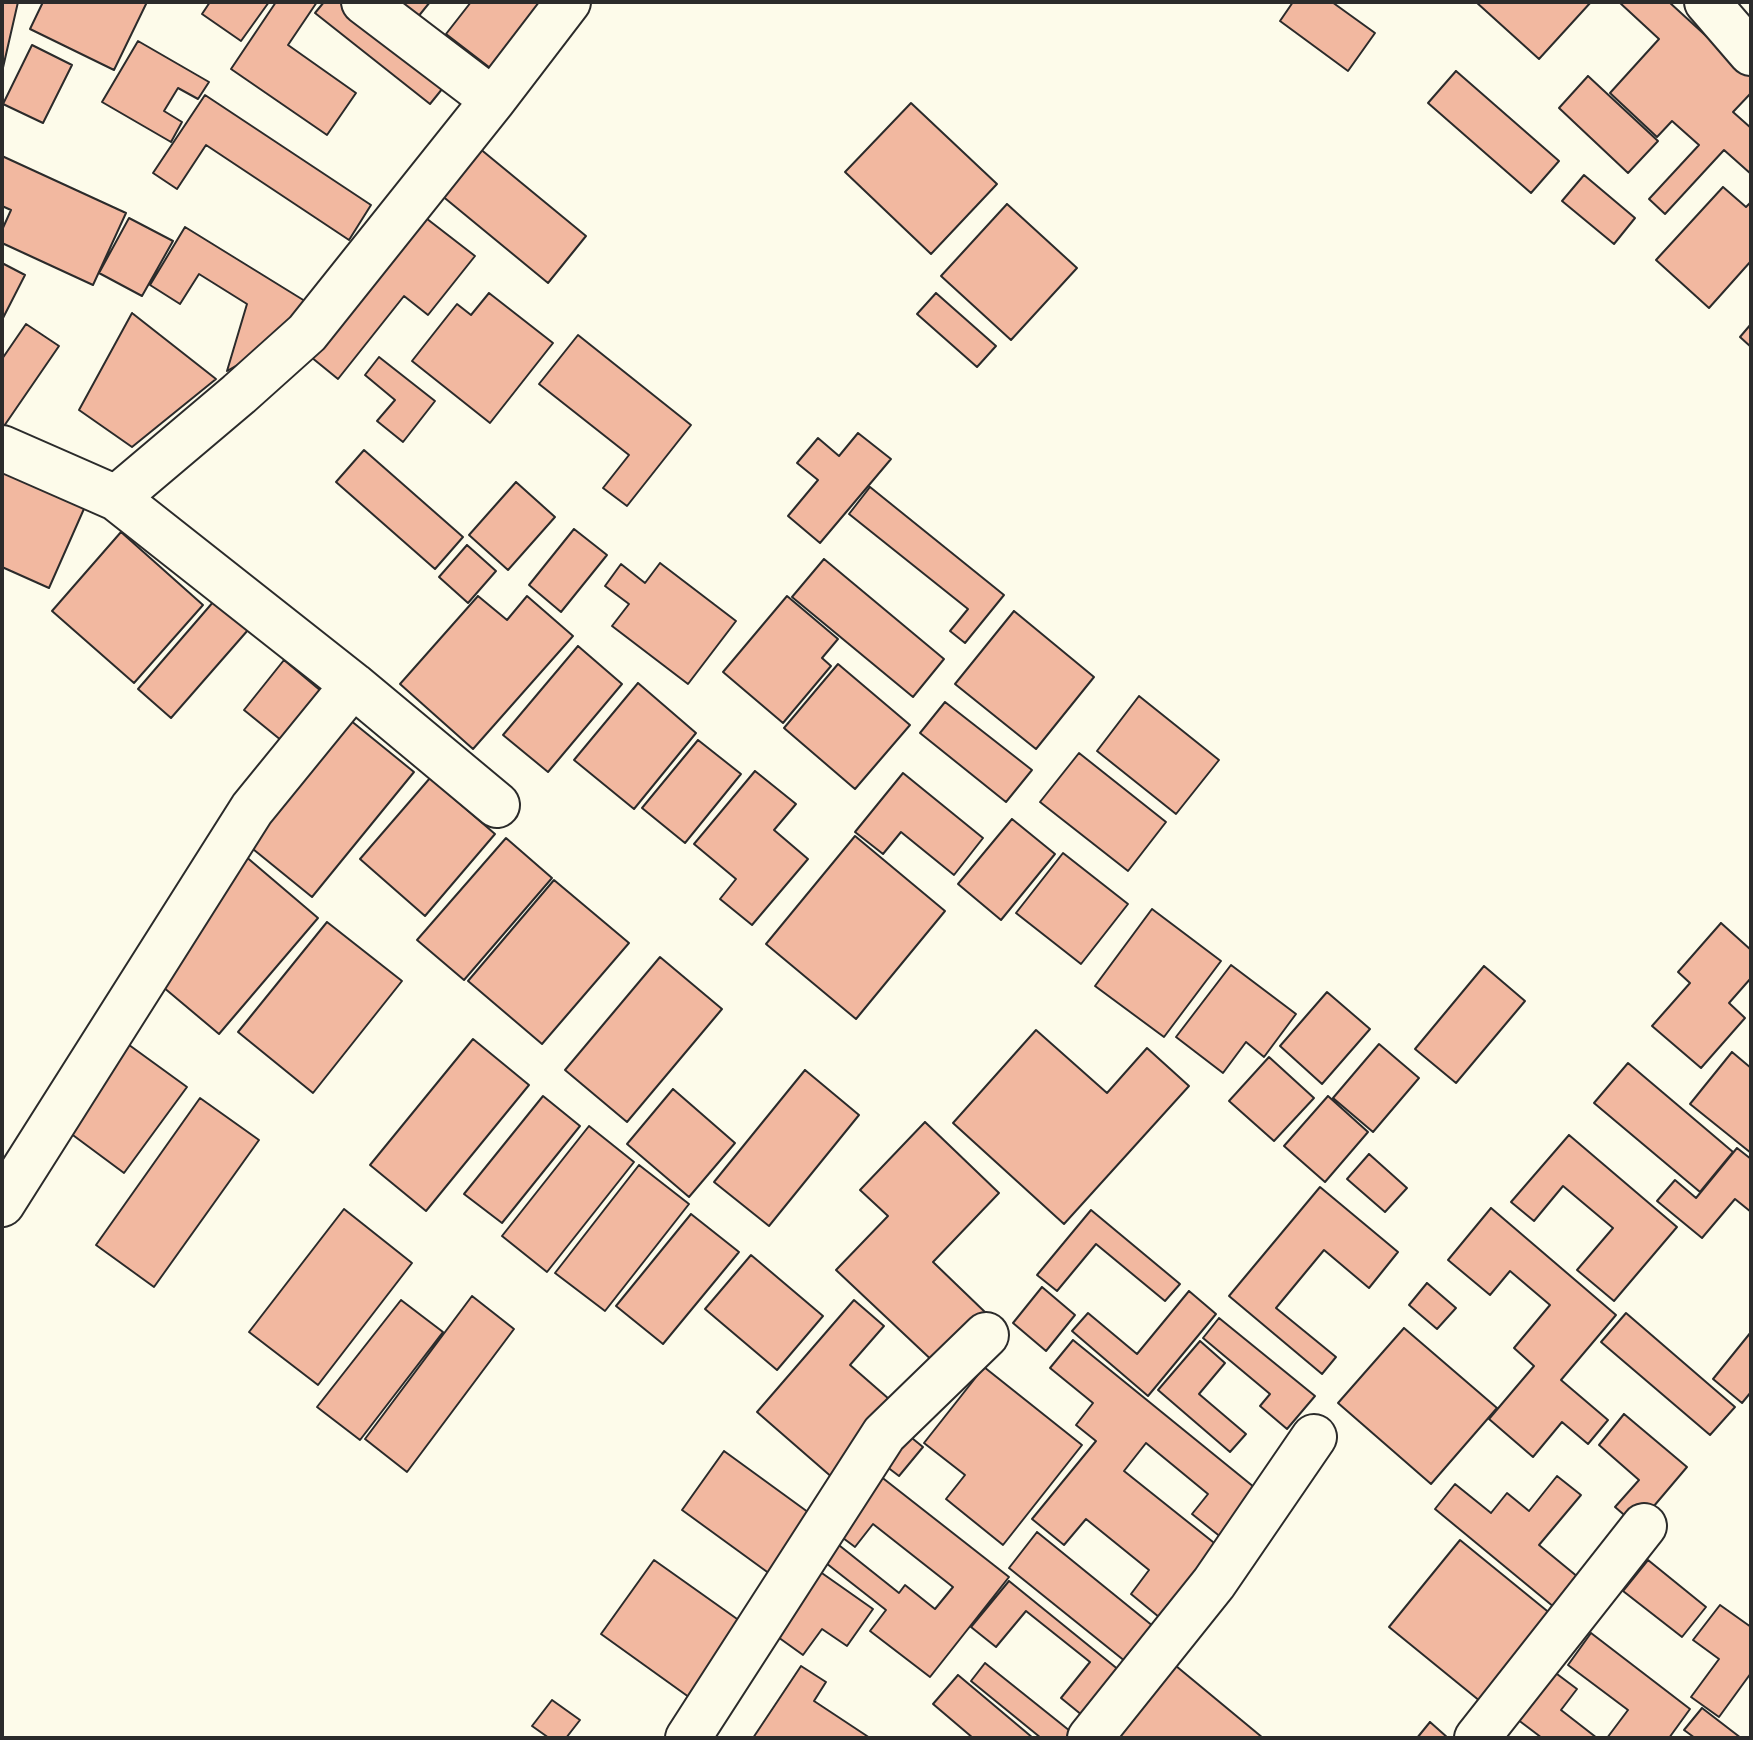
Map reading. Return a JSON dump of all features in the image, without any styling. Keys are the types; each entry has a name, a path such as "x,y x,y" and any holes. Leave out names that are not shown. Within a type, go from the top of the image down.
{"street":[{"path":"364,2 493,100"},
{"path":"116,498 307,333 568,2"},
{"path":"1707,2 1751,53"},
{"path":"2,448 116,498 353,685 497,805"},
{"path":"2,1204 252,809 353,685"},
{"path":"688,1738 884,1434 986,1335"},
{"path":"1090,1738 1214,1583 1314,1437"},
{"path":"1477,1738 1644,1526"}],"building":[{"path":"2,2 18,2 2,72"},
{"path":"43,2 147,2 114,70 30,29"},
{"path":"210,2 269,2 241,41 202,14"},
{"path":"276,2 317,2 288,45 356,93 327,135 231,69"},
{"path":"324,2 356,2 451,78 430,104 315,13"},
{"path":"387,2 430,2 413,23"},
{"path":"471,2 555,2 498,74 446,34"},
{"path":"1293,2 1332,2 1375,33 1348,71 1280,21"},
{"path":"1476,2 1591,2 1539,59"},
{"path":"1619,2 1669,2 1751,77 1751,93 1733,112 1751,128 1751,174 1724,150 1665,214 1649,199 1699,145 1672,121 1657,137 1610,93 1659,39"},
{"path":"138,41 209,82 198,99 178,88 164,111 182,122 171,142 102,102"},
{"path":"32,45 72,65 43,123 3,104"},
{"path":"1456,71 1559,161 1531,193 1428,103"},
{"path":"1588,76 1658,141 1628,173 1559,108"},
{"path":"205,95 371,205 349,240 206,145 177,189 153,173"},
{"path":"911,103 997,184 931,254 845,172"},
{"path":"473,143 586,236 548,283 435,190"},
{"path":"2,156 126,213 93,285 2,243 2,230 11,210 2,206"},
{"path":"1584,175 1635,218 1614,244 1562,201"},
{"path":"1723,187 1746,207 1751,202 1751,261 1709,308 1656,260"},
{"path":"1007,204 1077,268 1011,340 941,276"},
{"path":"422,215 475,256 428,315 404,296 338,379 311,357"},
{"path":"129,218 173,241 142,296 99,273"},
{"path":"185,227 313,306 293,333 227,371 247,304 199,274 180,304 150,285"},
{"path":"2,263 25,275 3,318 2,318"},
{"path":"489,293 553,343 490,423 412,361 457,304 471,315"},
{"path":"936,293 996,346 977,367 917,314"},
{"path":"132,313 216,379 132,447 79,410"},
{"path":"26,324 59,346 2,429 2,359"},
{"path":"1751,324 1751,347 1740,337"},
{"path":"578,335 691,425 627,506 603,488 629,455 539,384"},
{"path":"379,357 435,401 403,442 377,421 395,400 365,375"},
{"path":"858,433 891,459 820,543 788,516 818,480 797,463 818,438 839,456"},
{"path":"364,450 463,537 435,569 336,482"},
{"path":"2,465 87,502 49,588 2,567"},
{"path":"516,482 555,517 508,570 469,535"},
{"path":"870,487 1004,595 965,643 950,631 968,609 849,514"},
{"path":"574,529 607,555 561,612 529,585"},
{"path":"121,532 203,605 134,683 52,611"},
{"path":"467,545 496,571 468,603 439,577"},
{"path":"824,559 944,659 913,697 792,597"},
{"path":"660,563 736,621 688,684 612,626 629,604 605,586 621,564 645,583"},
{"path":"478,596 507,620 527,596 573,636 473,749 400,684"},
{"path":"787,596 838,639 822,658 831,666 783,723 723,672"},
{"path":"214,601 248,630 171,718 138,689"},
{"path":"1014,611 1094,677 1036,749 955,684"},
{"path":"578,646 622,684 548,772 503,735"},
{"path":"284,660 327,696 287,745 244,710"},
{"path":"838,664 910,725 855,789 784,728"},
{"path":"638,683 696,733 634,809 574,760"},
{"path":"1139,696 1219,760 1176,814 1097,751"},
{"path":"945,702 1032,770 1006,802 920,733"},
{"path":"350,720 414,772 312,897 248,845"},
{"path":"698,740 741,774 685,843 642,808"},
{"path":"1079,753 1166,822 1128,871 1040,802"},
{"path":"755,771 796,804 774,830 808,859 752,925 720,899 736,879 694,844"},
{"path":"903,773 983,838 954,875 901,832 883,854 855,832"},
{"path":"430,778 495,834 425,916 360,859"},
{"path":"1012,819 1055,854 1001,920 958,884"},
{"path":"855,836 945,911 856,1019 766,944"},
{"path":"506,838 552,878 464,980 417,940"},
{"path":"1063,853 1128,904 1081,964 1016,913"},
{"path":"244,855 318,918 219,1034 144,971"},
{"path":"554,880 629,943 542,1044 468,981"},
{"path":"1152,909 1221,961 1164,1037 1095,986"},
{"path":"327,922 402,981 313,1093 238,1032"},
{"path":"1721,923 1751,950 1751,978 1729,1003 1745,1018 1701,1068 1652,1026 1690,983 1678,972"},
{"path":"660,957 722,1009 627,1122 565,1070"},
{"path":"1231,965 1296,1014 1264,1057 1246,1042 1223,1073 1176,1037"},
{"path":"1484,966 1525,1001 1456,1083 1415,1049"},
{"path":"1327,992 1370,1029 1322,1084 1280,1046"},
{"path":"1036,1030 1107,1093 1147,1048 1189,1086 1064,1224 953,1123"},
{"path":"473,1039 529,1085 426,1211 370,1165"},
{"path":"125,1042 187,1087 124,1173 62,1127"},
{"path":"1379,1044 1419,1078 1373,1132 1333,1098"},
{"path":"1732,1052 1751,1068 1751,1153 1690,1104"},
{"path":"1269,1057 1314,1098 1274,1141 1229,1101"},
{"path":"1628,1063 1733,1152 1700,1192 1594,1103"},
{"path":"805,1070 859,1115 769,1226 714,1182"},
{"path":"673,1089 735,1143 689,1197 627,1144"},
{"path":"543,1096 580,1126 502,1223 464,1194"},
{"path":"1328,1096 1368,1132 1325,1182 1284,1146"},
{"path":"200,1098 259,1140 154,1287 96,1245"},
{"path":"925,1122 999,1193 933,1262 987,1314 938,1366 836,1270 888,1216 860,1190"},
{"path":"589,1126 634,1162 547,1272 502,1236"},
{"path":"1569,1135 1677,1227 1614,1301 1577,1270 1613,1228 1563,1186 1534,1221 1511,1202"},
{"path":"1737,1148 1751,1159 1751,1212 1735,1199 1702,1238 1657,1201 1675,1180 1696,1198"},
{"path":"1369,1154 1407,1188 1385,1212 1347,1179"},
{"path":"639,1165 689,1204 605,1311 555,1273"},
{"path":"1320,1187 1398,1252 1369,1288 1324,1250 1276,1308 1336,1357 1322,1374 1229,1296"},
{"path":"1491,1208 1616,1315 1561,1380 1608,1420 1588,1444 1562,1422 1533,1457 1489,1419 1534,1366 1514,1348 1550,1305 1510,1271 1490,1295 1448,1260"},
{"path":"344,1209 412,1263 318,1385 249,1332"},
{"path":"1091,1210 1180,1284 1165,1301 1096,1244 1057,1291 1037,1275"},
{"path":"691,1214 739,1252 663,1344 616,1306"},
{"path":"751,1255 823,1316 777,1370 705,1309"},
{"path":"1427,1283 1456,1308 1437,1329 1409,1305"},
{"path":"1042,1287 1075,1315 1046,1351 1013,1323"},
{"path":"1189,1291 1216,1314 1148,1396 1072,1331 1088,1313 1137,1354"},
{"path":"472,1296 514,1329 407,1472 365,1439"},
{"path":"401,1300 443,1332 360,1440 317,1407"},
{"path":"854,1300 884,1326 850,1365 897,1406 834,1479 757,1412"},
{"path":"1626,1313 1735,1407 1710,1435 1601,1342"},
{"path":"1219,1318 1315,1396 1287,1429 1260,1406 1270,1394 1203,1338"},
{"path":"1404,1328 1497,1408 1431,1484 1338,1403"},
{"path":"1751,1332 1751,1392 1742,1403 1713,1379"},
{"path":"1073,1340 1265,1496 1227,1542 1192,1514 1208,1494 1146,1443 1124,1471 1223,1550 1165,1622 1131,1594 1149,1570 1086,1519 1064,1545 1032,1519 1096,1441 1076,1425 1093,1403 1050,1368"},
{"path":"1200,1341 1225,1363 1199,1394 1246,1434 1230,1452 1158,1390"},
{"path":"984,1367 1082,1445 1003,1545 946,1499 965,1475 924,1443"},
{"path":"1624,1414 1687,1467 1637,1526 1615,1507 1639,1480 1599,1445"},
{"path":"902,1430 923,1447 899,1476 878,1460"},
{"path":"724,1451 812,1515 770,1574 682,1510"},
{"path":"875,1472 1009,1577 930,1677 870,1631 886,1610 817,1556 830,1538 899,1593 905,1585 935,1609 953,1587 873,1524 855,1547 831,1529"},
{"path":"1557,1476 1581,1495 1539,1545 1584,1582 1560,1612 1435,1509 1455,1484 1491,1513 1507,1493 1529,1511"},
{"path":"1037,1532 1159,1631 1131,1666 1009,1568"},
{"path":"1460,1540 1557,1619 1486,1706 1389,1627"},
{"path":"654,1560 747,1626 693,1700 601,1634"},
{"path":"1648,1560 1706,1607 1682,1637 1623,1591"},
{"path":"809,1564 873,1609 847,1646 822,1629 803,1655 764,1627"},
{"path":"1009,1581 1125,1675 1088,1720 1061,1698 1090,1662 1026,1611 996,1647 971,1627"},
{"path":"1720,1605 1751,1627 1751,1673 1719,1717 1691,1697 1719,1659 1693,1640"},
{"path":"1591,1633 1690,1709 1669,1738 1607,1738 1628,1710 1568,1665"},
{"path":"1170,1661 1263,1738 1117,1738"},
{"path":"985,1663 1075,1735 1072,1738 1041,1738 971,1681"},
{"path":"801,1666 826,1682 814,1701 870,1738 753,1738"},
{"path":"1549,1668 1577,1689 1561,1710 1597,1738 1542,1738 1513,1716"},
{"path":"958,1675 1033,1738 973,1738 933,1704"},
{"path":"552,1700 580,1720 566,1738 549,1738 532,1726"},
{"path":"1702,1708 1741,1738 1695,1738 1684,1730"},
{"path":"1430,1722 1448,1738 1417,1738"}]}
